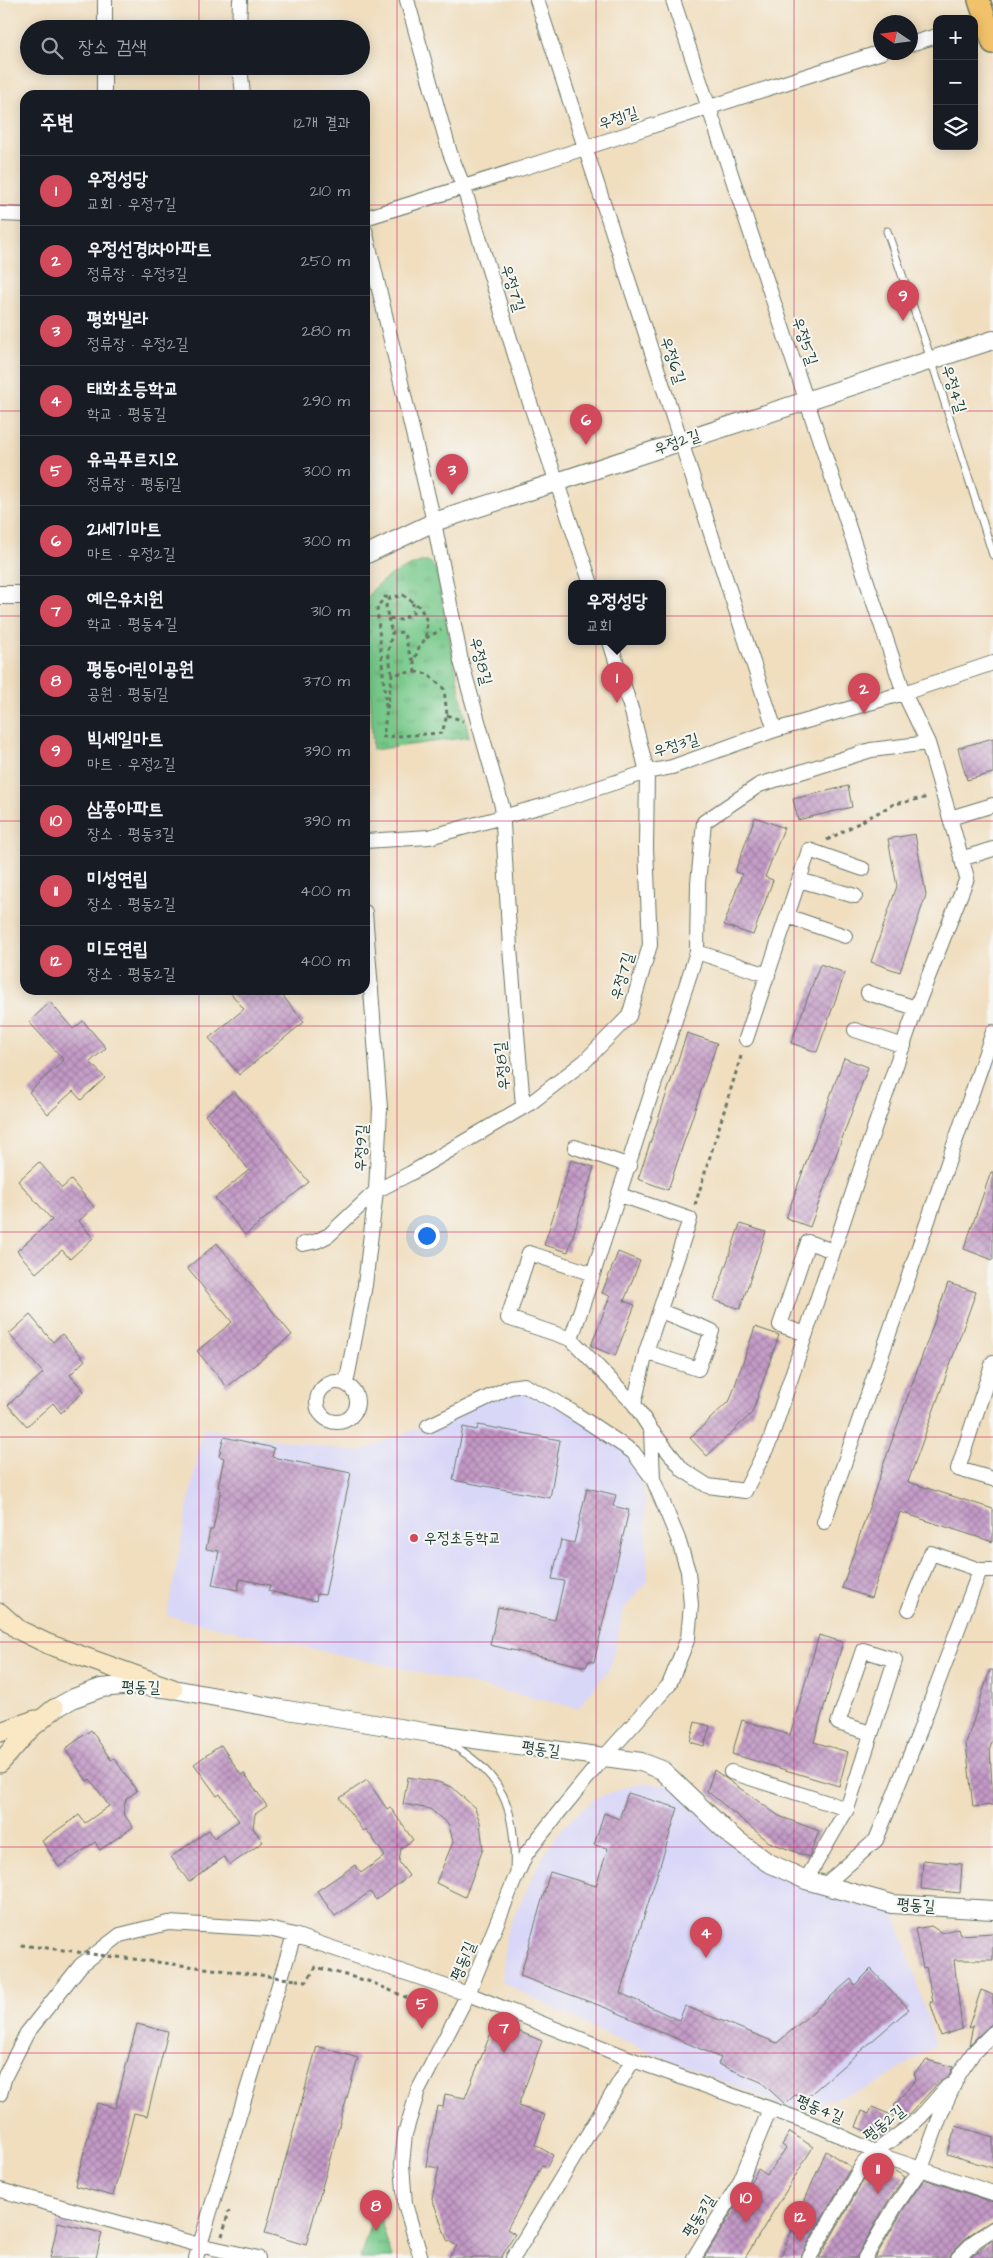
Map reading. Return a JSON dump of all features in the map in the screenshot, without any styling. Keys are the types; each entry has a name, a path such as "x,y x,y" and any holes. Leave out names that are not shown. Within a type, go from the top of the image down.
{"main road":[{"path":"979,0 980,22 993,43"},
{"path":"0,1613 19,1630 48,1644 173,1689"},
{"path":"0,1732 31,1722 54,1709"},
{"path":"0,1763 30,1729 54,1709"}],"street":[{"path":"105,0 105,20"},
{"path":"239,20 240,0"},
{"name":"우정7길","path":"407,0 450,153 464,188 556,483 590,580"},
{"name":"우정6길","path":"538,0 775,730"},
{"name":"우정5길","path":"651,1430 683,1470 708,1486 745,1491 770,1441 916,1008 967,878 928,744 904,693 673,0"},
{"path":"918,42 933,37"},
{"name":"우정1길","path":"370,216 464,188 708,106 873,55"},
{"path":"104,75 104,90"},
{"path":"241,75 242,90"},
{"path":"0,214 20,215"},
{"name":"우정8길","path":"370,251 434,522 461,661 502,806 510,948 523,1106"},
{"name":"우정2길","path":"370,553 434,522 681,440 993,340"},
{"path":"0,595 20,595"},
{"name":"우정7길","path":"304,1244 317,1241 329,1234 376,1191 411,1173 523,1106 585,1061 628,1016 650,945 646,848 647,772 632,712 611,645"},
{"name":"우정3길","path":"370,840 394,841 429,838 546,805 647,772 672,767 775,730 904,693 993,663"},
{"path":"572,1340 630,1166 697,952 698,883 704,822 759,785 871,750 928,744"},
{"path":"950,818 993,805"},
{"path":"961,858 993,849"},
{"path":"746,1039 809,850 863,868"},
{"path":"799,880 855,896"},
{"path":"787,916 845,936"},
{"path":"697,952 768,975"},
{"name":"우정9길","path":"346,1384 365,1285 376,1191 380,1108 370,977"},
{"path":"868,992 916,1008"},
{"path":"855,1030 904,1046"},
{"path":"824,1522 993,1032"},
{"path":"575,1146 630,1166"},
{"path":"620,1195 690,1219 646,1352 634,1404"},
{"path":"806,1334 780,1325 808,1242 833,1251"},
{"path":"593,1274 529,1252 508,1318 572,1340 634,1404 651,1430 653,1478"},
{"path":"646,1352 698,1369 712,1330 660,1311"},
{"path":"993,1362 958,1469 993,1479"},
{"path":"428,1426 510,1387 524,1386 555,1401 633,1452 653,1478"},
{"name":"평동1길","path":"421,2258 405,2204 402,2164 405,2134 418,2091 468,1994 526,1854 605,1756 669,1685 688,1638 691,1605 688,1571 678,1539 653,1478"},
{"path":"826,1884 876,1840 986,1570 931,1553 909,1609"},
{"path":"806,1880 847,1809 895,1660 863,1650 838,1723 871,1733"},
{"name":"평동길","path":"54,1709 74,1698 101,1688 132,1685 173,1689 430,1733 641,1762 662,1770 730,1835 767,1862 806,1880 826,1884 892,1904 993,1910"},
{"path":"731,1772 847,1809"},
{"name":"평동4길","path":"0,2094 5,2076 27,2033 82,1965 120,1935 168,1923 269,1929 294,1935 468,1994 633,2060 821,2127 874,2152 993,2193"},
{"path":"198,2252 294,1935"},
{"name":"평동2길","path":"809,2258 863,2164 874,2152 888,2144 918,2119 958,2074 973,2053 993,2033"},
{"path":"513,2258 633,2060"},
{"name":"평동2길","path":"865,2258 896,2205 921,2169 930,2139 958,2074"},
{"name":"평동3길","path":"694,2258 739,2184 770,2109"},
{"path":"0,2190 198,2252 258,2258"},
{"path":"958,2258 975,2241 993,2229"}],"lane":[{"name":"우정4길","path":"888,231 993,555"},
{"path":"430,1733 475,1760 501,1792 512,1816 516,1843 514,1881"}],"path":[{"path":"386,713 377,607 384,597 403,596 420,607 427,621 426,638 419,647 414,661 415,672"},
{"path":"390,598 386,606 392,633 388,652 392,674 383,737 442,733 447,715 444,689 428,674 415,672 392,674"},
{"path":"388,618 400,620 413,613 413,603"},
{"path":"392,633 403,632 408,643 409,655 414,661"},
{"path":"809,850 894,804 942,794"},
{"path":"690,1219 746,1039"},
{"path":"21,1945 307,1981 316,1967 371,1982 426,2006"}],"shaded area":[{"name":"우정초등학교","path":"524,1385 633,1452 645,1497 648,1580 624,1609 610,1668 578,1708 167,1616 203,1428 359,1452"},
{"path":"647,1783 681,1788 767,1862 892,1904 936,2045 871,2087 803,2108 789,2108 603,2033 502,1982 506,1934 540,1861 562,1828 594,1799 625,1787"}],"green space":[{"path":"420,562 430,562 436,569 469,737 373,750 370,694 370,593 389,576"},
{"path":"376,2204 392,2258 360,2258"}],"building":[{"path":"993,738 993,773 967,780 958,748"},
{"path":"848,786 852,807 798,820 793,799"},
{"path":"755,817 784,828 765,877 773,880 753,935 724,925 742,874 735,872"},
{"path":"915,834 926,895 900,972 871,962 897,886 888,839"},
{"path":"820,964 845,973 817,1052 791,1043"},
{"path":"232,995 282,995 304,1022 239,1075 209,1038 244,1009"},
{"path":"50,1002 73,1029 83,1021 106,1048 90,1062 105,1078 81,1100 73,1091 48,1114 29,1092 64,1060 29,1022"},
{"path":"687,1033 717,1043 668,1190 638,1179"},
{"path":"844,1058 868,1067 810,1227 786,1218"},
{"path":"234,1091 309,1182 245,1235 215,1198 249,1170 205,1115"},
{"path":"571,1160 594,1167 568,1252 544,1245"},
{"path":"39,1162 62,1188 71,1180 94,1207 79,1221 93,1238 70,1259 62,1250 36,1273 17,1251 52,1220 18,1181"},
{"path":"991,1172 993,1172 993,1260 964,1249"},
{"path":"740,1224 766,1232 740,1309 714,1300"},
{"path":"217,1243 292,1335 227,1387 197,1351 232,1322 187,1268"},
{"path":"618,1252 640,1261 624,1301 635,1305 615,1356 591,1346 610,1296 602,1293"},
{"path":"948,1283 976,1292 908,1482 993,1509 993,1542 900,1512 871,1598 842,1588"},
{"path":"30,1315 53,1342 62,1334 85,1360 70,1375 84,1391 61,1413 53,1403 27,1426 8,1405 43,1373 9,1334"},
{"path":"755,1327 779,1335 752,1413 707,1456 690,1438 730,1400"},
{"path":"478,1425 560,1440 550,1498 453,1480 463,1427 477,1430"},
{"path":"224,1437 274,1448 272,1457 351,1473 325,1595 317,1594 316,1601 268,1591 270,1585 240,1579 238,1590 212,1585 219,1551 206,1549 210,1530 213,1530 221,1488 218,1487 224,1458 219,1456"},
{"path":"587,1488 616,1495 613,1506 629,1510 594,1662 589,1661 586,1667 490,1645 498,1607 555,1620 564,1581 552,1579 561,1540 574,1543"},
{"path":"819,1635 843,1642 814,1742 848,1752 839,1786 732,1754 742,1720 790,1735"},
{"path":"990,1670 993,1670 993,1739 990,1748 993,1805 973,1807 966,1743"},
{"path":"695,1722 710,1726 704,1746 690,1742"},
{"path":"91,1730 111,1760 114,1758 137,1791 126,1799 123,1813 133,1827 100,1850 95,1842 59,1867 42,1841 79,1815 85,1823 109,1806 90,1779 87,1781 65,1749"},
{"path":"221,1745 241,1775 244,1773 267,1806 255,1814 253,1828 263,1842 230,1865 224,1857 189,1882 171,1857 209,1830 214,1838 239,1821 220,1794 217,1796 194,1764"},
{"path":"714,1770 779,1816 819,1831 809,1857 769,1842 707,1791"},
{"path":"408,1777 438,1782 452,1787 475,1808 480,1822 483,1849 465,1897 436,1883 453,1842 449,1825 430,1809 403,1804"},
{"path":"367,1780 387,1809 390,1807 413,1840 401,1848 399,1862 409,1876 376,1900 370,1892 335,1916 317,1891 355,1865 361,1873 385,1856 366,1829 363,1831 340,1798"},
{"path":"628,1793 678,1808 620,1993 679,2020 685,2006 777,2043 851,1979 855,1985 871,1969 909,2009 806,2098 795,2095 785,2104 761,2082 718,2064 721,2058 609,2009 520,1976 550,1872 596,1886 608,1848 594,1845 604,1813 619,1819"},
{"path":"923,1860 962,1864 960,1893 921,1889"},
{"path":"931,1926 942,1933 958,1928 960,1935 993,1933 993,1960 954,1960 962,2029 941,2036 930,2002 933,2002 926,1967 923,1968 915,1929"},
{"path":"981,1990 993,1995 993,2022 969,2045 973,2026 968,2028"},
{"path":"137,2024 168,2032 147,2116 134,2113 113,2196 75,2186 97,2103 115,2108"},
{"path":"501,2024 542,2041 518,2106 545,2115 535,2145 553,2155 547,2167 542,2165 507,2229 515,2234 501,2258 448,2258 457,2246 447,2240 432,2198 439,2168 426,2166 437,2106 443,2107 445,2094 465,2098 490,2035"},
{"path":"317,2046 358,2058 306,2245 265,2233"},
{"path":"927,2060 953,2067 948,2077 941,2080 907,2117 894,2106 916,2079 914,2073"},
{"path":"872,2107 894,2116 888,2131 880,2137 856,2127 862,2111 869,2114"},
{"path":"956,2126 993,2137 993,2168 947,2154"},
{"path":"790,2132 813,2147 745,2258 704,2258 758,2169 767,2175 786,2148 782,2145"},
{"path":"826,2151 851,2167 800,2258 780,2258"},
{"path":"879,2163 905,2177 888,2201 856,2258 819,2258 866,2176 869,2178"},
{"path":"924,2179 993,2202 993,2220 969,2235 952,2252 949,2258 875,2258 903,2210"},
{"path":"58,2222 102,2233 96,2258 50,2258"},
{"path":"993,2240 993,2258 970,2258 981,2248"}],"place":[{"name":"빅세일마트","path":"903,321"},
{"name":"21세기마트","path":"586,445"},
{"name":"평화빌라","path":"452,495"},
{"name":"우정성당","path":"617,703"},
{"name":"우정선경1차아파트","path":"864,714"},
{"name":"우정초등학교","path":"414,1538"},
{"name":"태화초등학교","path":"706,1958"},
{"name":"유곡푸르지오","path":"422,2029"},
{"name":"예은유치원","path":"504,2053"},
{"name":"미성연립","path":"878,2194"},
{"name":"삼풍아파트","path":"746,2223"},
{"name":"평동어린이공원","path":"376,2231"},
{"name":"미도연립","path":"800,2242"}]}
